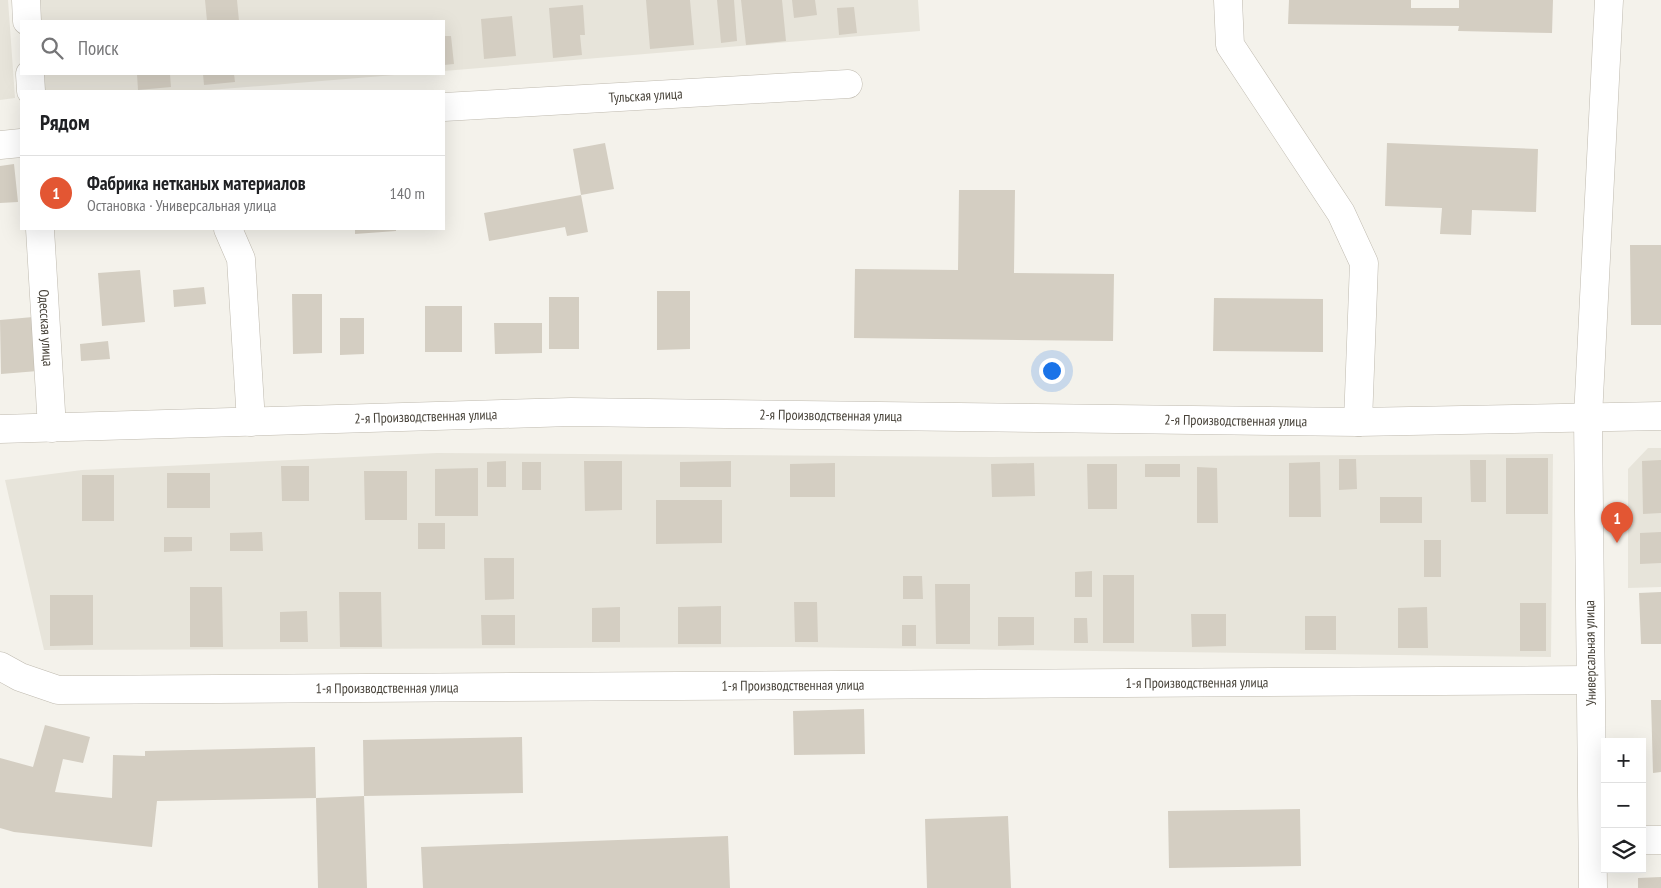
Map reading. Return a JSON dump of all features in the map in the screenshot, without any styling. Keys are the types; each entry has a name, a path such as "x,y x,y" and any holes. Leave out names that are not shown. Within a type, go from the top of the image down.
{"street":[{"path":"26,0 27,20"},
{"path":"1228,0 1230,45 1341,213 1364,263 1358,422"},
{"name":"Универсальная улица","path":"1593,888 1598,841 1590,680 1588,417 1609,0"},
{"path":"30,75 31,90"},
{"name":"Тульская улица","path":"445,107 848,84"},
{"path":"0,145 20,143"},
{"name":"Одесская улица","path":"40,230 52,428"},
{"path":"228,230 241,259 252,422"},
{"name":"2-я Производственная улица","path":"0,429 571,412 1358,422 1661,416"},
{"name":"1-я Производственная улица","path":"0,666 20,677 58,690 1590,680"},
{"path":"1646,840 1661,840"}],"shaded area":[{"path":"0,0 8,0 15,98 0,100"},
{"path":"37,0 918,0 920,31 445,71 445,20 39,20"},
{"path":"42,75 395,75 209,90 44,90"},
{"path":"1648,448 1661,448 1661,587 1628,588 1628,469"},
{"path":"437,453 992,457 1553,454 1551,657 793,647 44,650 5,480 82,470"}],"building":[{"path":"205,0 237,0 239,20 207,20"},
{"path":"646,0 690,0 694,45 650,49"},
{"path":"717,0 734,0 737,41 721,43"},
{"path":"741,0 782,0 786,41 746,45"},
{"path":"792,0 815,0 817,15 794,18"},
{"path":"1289,0 1411,0 1411,8 1459,8 1459,0 1553,0 1552,33 1458,31 1459,26 1288,24"},
{"path":"583,5 585,35 580,35 582,55 553,58 549,8"},
{"path":"854,7 857,33 839,35 837,8"},
{"path":"512,16 516,56 484,59 481,19"},
{"path":"445,36 451,36 454,64 445,65"},
{"path":"137,75 170,75 171,87 138,90"},
{"path":"203,75 234,75 235,82 204,85"},
{"path":"605,143 614,189 581,195 573,149"},
{"path":"1387,143 1538,149 1536,212 1472,210 1471,235 1440,234 1442,208 1385,206"},
{"path":"14,164 18,202 0,203 0,166"},
{"path":"959,190 1015,190 1014,273 1114,274 1113,341 854,338 855,269 958,270"},
{"path":"581,195 588,232 567,236 565,227 489,241 484,213"},
{"path":"355,230 396,230 396,231 355,234"},
{"path":"1630,245 1661,245 1661,325 1631,325"},
{"path":"140,270 145,322 102,326 98,273"},
{"path":"204,287 206,304 174,307 173,290"},
{"path":"657,291 690,291 690,349 657,350"},
{"path":"292,294 322,294 322,353 293,354"},
{"path":"549,297 579,297 579,349 549,349"},
{"path":"1214,298 1323,299 1323,352 1213,351"},
{"path":"425,306 462,306 462,352 425,352"},
{"path":"33,317 38,371 1,374 0,320"},
{"path":"340,318 364,318 364,354 340,355"},
{"path":"494,323 542,323 542,353 495,354"},
{"path":"108,341 110,359 81,361 80,344"},
{"path":"1506,458 1548,458 1548,514 1506,514"},
{"path":"1339,459 1356,459 1357,489 1339,490"},
{"path":"1470,460 1486,460 1486,502 1471,502"},
{"path":"1661,460 1661,513 1643,514 1642,461"},
{"path":"506,461 506,487 487,487 487,462"},
{"path":"584,461 622,461 622,510 585,511"},
{"path":"731,461 731,487 680,487 680,462"},
{"path":"522,462 541,462 541,490 522,490"},
{"path":"1320,462 1321,517 1289,517 1289,463"},
{"path":"835,463 835,497 790,497 790,464"},
{"path":"1034,463 1035,496 992,497 991,464"},
{"path":"1087,464 1117,464 1117,509 1088,509"},
{"path":"1145,464 1180,464 1180,477 1145,477"},
{"path":"281,466 309,466 309,501 282,501"},
{"path":"1197,467 1217,468 1218,523 1197,523"},
{"path":"478,468 478,516 435,516 435,469"},
{"path":"364,471 407,471 407,520 365,520"},
{"path":"167,473 210,473 210,508 167,508"},
{"path":"82,475 114,475 114,521 82,521"},
{"path":"1380,497 1422,497 1422,523 1380,523"},
{"path":"656,500 722,500 722,543 656,544"},
{"path":"418,523 445,523 445,549 418,549"},
{"path":"262,532 263,551 230,551 230,533"},
{"path":"1661,532 1661,563 1640,564 1640,533"},
{"path":"164,537 192,537 192,551 164,552"},
{"path":"1424,540 1441,540 1441,577 1424,577"},
{"path":"484,558 514,558 514,599 485,600"},
{"path":"1092,571 1092,597 1075,597 1075,572"},
{"path":"1103,575 1134,575 1134,643 1103,643"},
{"path":"903,576 922,576 923,599 903,599"},
{"path":"935,584 970,584 970,644 936,644"},
{"path":"190,587 222,587 223,647 190,647"},
{"path":"339,592 381,592 382,647 340,647"},
{"path":"1661,592 1661,644 1641,644 1639,593"},
{"path":"50,595 93,595 93,645 50,646"},
{"path":"794,602 817,602 818,642 795,642"},
{"path":"1520,603 1546,603 1546,651 1520,651"},
{"path":"721,606 721,644 678,644 678,607"},
{"path":"620,607 620,642 592,642 592,608"},
{"path":"1427,607 1428,648 1398,648 1398,608"},
{"path":"307,611 308,642 280,642 280,612"},
{"path":"1191,614 1226,614 1226,646 1192,647"},
{"path":"481,615 515,615 515,645 482,645"},
{"path":"1305,616 1336,616 1336,650 1305,650"},
{"path":"998,617 1034,617 1034,645 998,646"},
{"path":"1074,618 1087,618 1088,643 1074,643"},
{"path":"902,625 916,625 916,646 902,646"},
{"path":"1651,700 1661,700 1661,772 1653,773"},
{"path":"864,709 865,754 794,755 793,711"},
{"path":"45,725 90,737 83,763 63,759 55,792 112,798 113,755 145,756 145,751 315,747 316,798 157,801 152,847 14,832 0,828 0,758 33,767"},
{"path":"522,737 523,793 364,796 363,740"},
{"path":"364,796 367,888 318,888 316,798"},
{"path":"1300,809 1301,866 1169,868 1168,811"},
{"path":"1008,816 1011,888 927,888 925,819"},
{"path":"728,836 730,888 423,888 421,847"},
{"path":"1661,877 1661,888 1638,888 1638,878"}],"place":[{"name":"Фабрика нетканых материалов","path":"1617,543"}]}
